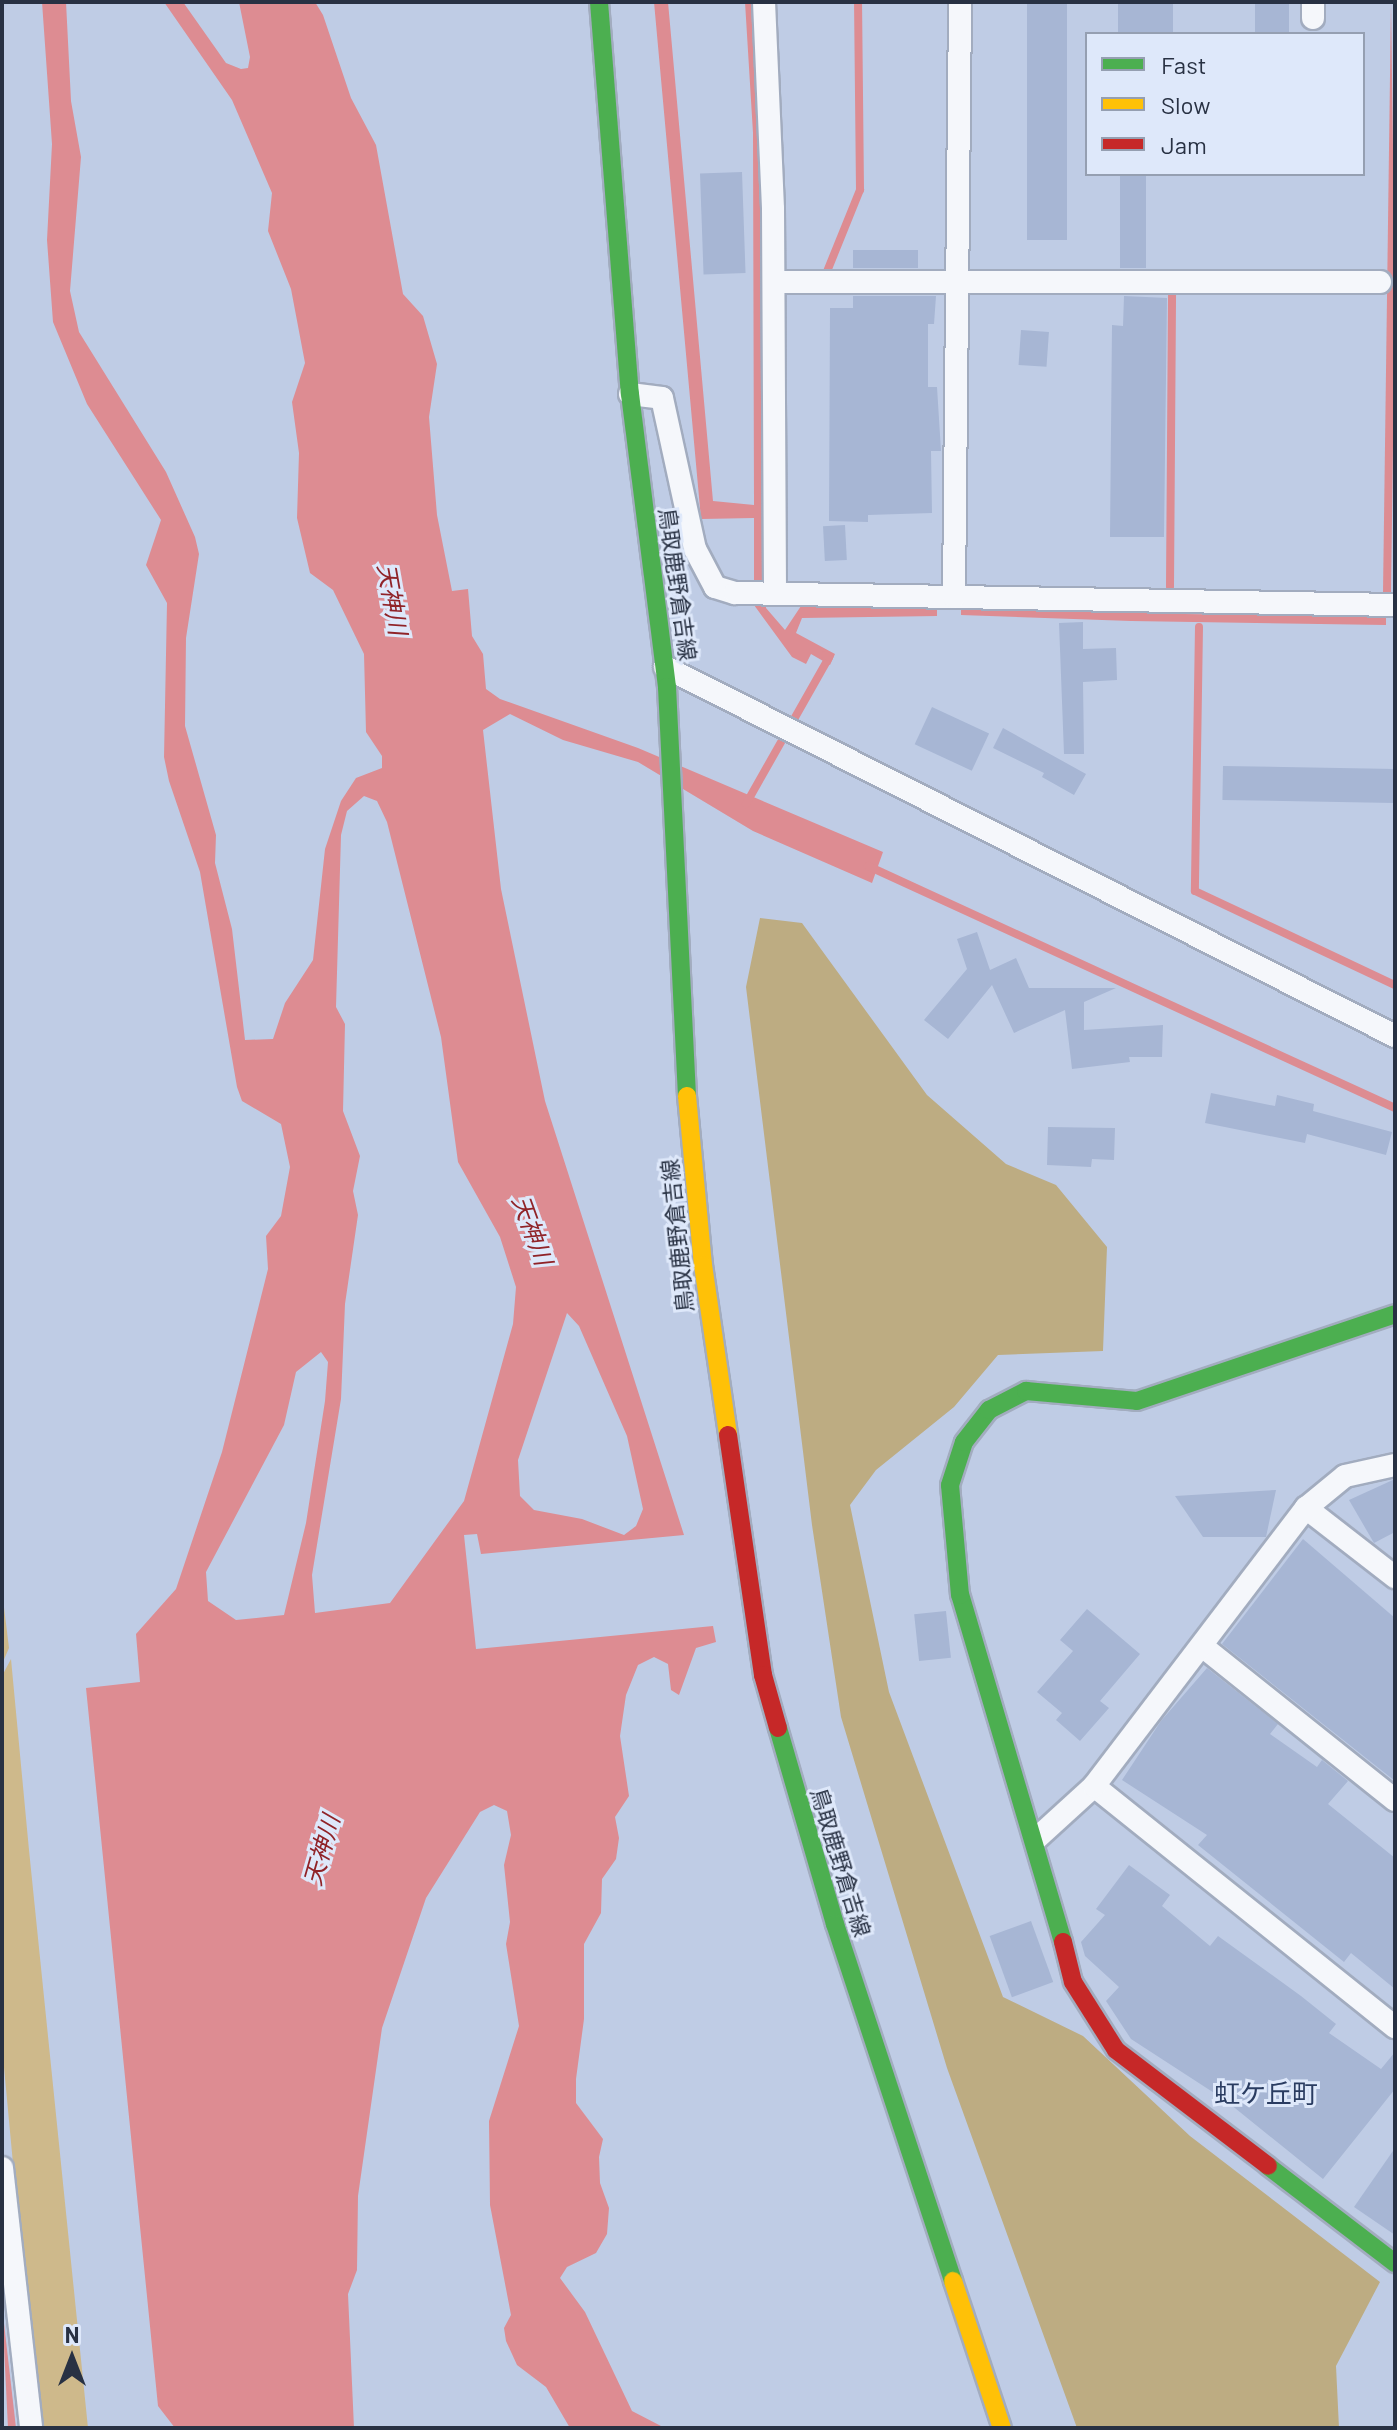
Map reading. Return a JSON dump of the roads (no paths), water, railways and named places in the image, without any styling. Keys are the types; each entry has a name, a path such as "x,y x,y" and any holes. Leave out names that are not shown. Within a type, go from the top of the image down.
{"main road":[{"name":"鳥取鹿野倉吉線","path":"599,2 630,394 666,677 675,811 684,1067 703,1265 763,1675 835,1924 1002,2428"},
{"path":"1395,1314 1137,1401 1026,1391 989,1410 964,1442 950,1485 960,1595 1036,1839 1073,1982 1116,2050 1395,2263"}],"street":[{"path":"764,2 774,282 775,593"},
{"path":"954,597 960,2"},
{"path":"774,282 959,278 1380,282"},
{"path":"630,394 662,398 695,549 715,587 775,593 1395,605"},
{"path":"666,677 1395,1036"},
{"path":"1036,1839 1094,1786 1306,1508 1345,1476 1395,1465"},
{"path":"1306,1508 1395,1577"},
{"path":"1202,1646 1395,1800"},
{"path":"1094,1786 1395,2027"},
{"path":"2,2168 31,2428"}],"water":[{"name":"天神川","path":"42,2 66,2 71,101 81,157 70,291 79,332 166,472 195,537 199,554 186,638 185,726 216,835 215,863 232,929 245,1040 273,1039 285,1003 313,960 325,849 341,801 356,778 382,768 382,756 366,732 364,654 333,590 310,573 297,518 299,453 292,402 305,363 291,289 268,231 272,193 232,100 164,2 183,2 226,63 241,69 248,68 250,57 239,2 315,2 323,15 351,98 376,145 403,294 423,316 437,364 429,417 437,515 452,591 468,589 472,636 483,654 486,689 500,699 638,748 883,852 872,883 753,831 638,762 563,740 510,714 483,730 501,889 545,1101 684,1535 481,1554 477,1534 464,1535 476,1649 713,1626 716,1642 696,1648 679,1695 671,1690 668,1664 654,1657 638,1665 626,1695 620,1736 629,1796 615,1817 619,1838 616,1859 602,1879 601,1913 584,1944 584,2019 576,2079 576,2103 603,2139 599,2157 600,2183 609,2208 607,2234 596,2253 567,2267 560,2278 585,2312 632,2411 661,2426 723,2428 570,2428 546,2387 517,2365 506,2341 504,2328 511,2315 490,2205 489,2121 519,2026 506,1944 510,1922 504,1865 511,1835 507,1811 494,1805 480,1812 426,1898 382,2028 358,2196 357,2270 348,2294 354,2428 175,2428 158,2406 86,1688 140,1682 136,1634 176,1589 222,1452 268,1269 266,1236 281,1216 290,1167 281,1124 242,1101 237,1087 200,872 164,757 167,603 146,565 161,520 87,404 53,322 47,240 52,144","holes":["364,796 377,801 387,822 441,1037 458,1162 500,1237 516,1287 513,1324 464,1501 390,1603 315,1613 312,1575 341,1399 345,1304 358,1215 353,1191 360,1156 343,1111 345,1024 336,1007 341,835 347,811","567,1313 579,1326 627,1436 643,1509 636,1526 624,1535 582,1519 534,1510 520,1496 518,1460","321,1352 328,1362 306,1523 284,1615 236,1620 208,1601 206,1572 284,1425 296,1372"]},
{"path":"654,2 668,2 713,501 754,505 753,133 745,2 757,2 763,83 766,608 785,630 801,606 937,607 937,616 802,618 796,633 835,654 830,665 811,654 806,664 792,657 754,605 754,518 701,519"},
{"path":"1391,2 1395,298 1391,592 1383,593"},
{"path":"961,608 1386,617 1386,625 961,615"},
{"path":"2,2306 16,2428 8,2428"}],"waterway":[{"path":"826,274 860,190 858,2"},
{"path":"1170,587 1172,291"},
{"path":"1199,627 1195,891 1395,985"},
{"path":"746,804 829,657 825,655"},
{"path":"868,866 1395,1108"}],"district":[{"name":"虹ケ丘町","path":"1266,2093"}]}
